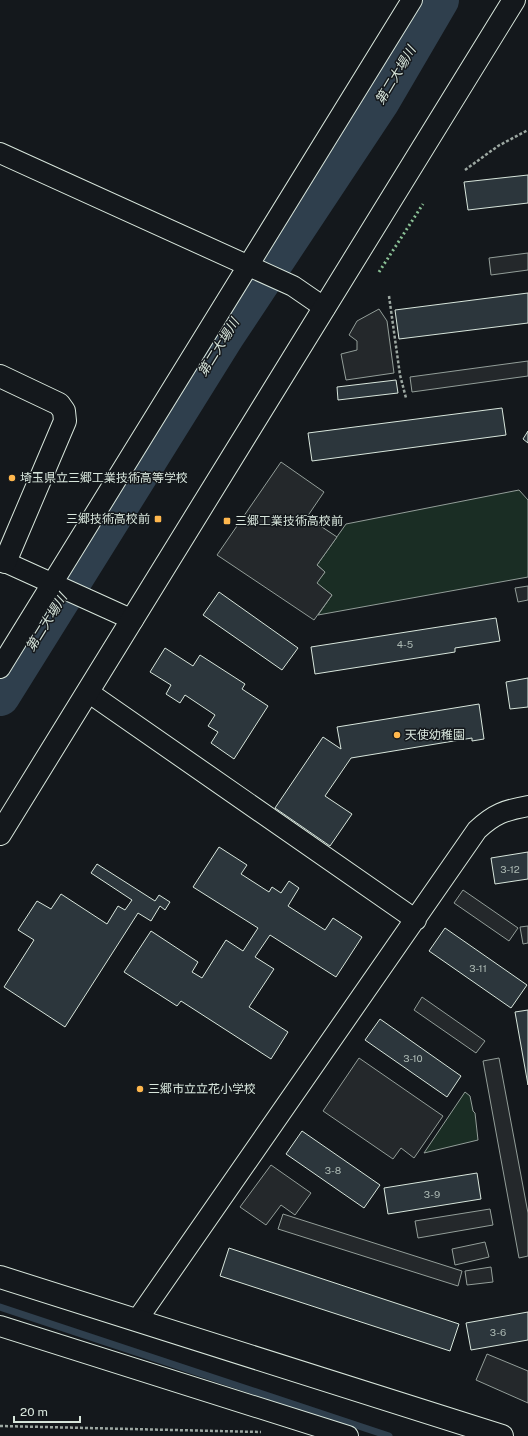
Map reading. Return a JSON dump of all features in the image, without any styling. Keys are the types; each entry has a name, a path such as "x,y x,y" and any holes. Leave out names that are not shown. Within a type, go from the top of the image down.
{"street":[{"path":"0,668 56,584 248,266 412,0"},
{"path":"0,834 514,0"},
{"path":"0,153 293,286 325,308"},
{"path":"0,376 59,404 64,411 65,420 5,562 133,620"},
{"path":"88,692 416,920"},
{"path":"137,1320 481,826 490,818 508,809 528,806"},
{"path":"0,1277 502,1436"},
{"path":"0,1326 348,1436"}],"path":[{"path":"465,170 498,146 528,130"},
{"path":"389,296 400,375 406,398"},
{"path":"0,1426 261,1432 270,1411"}],"green space":[{"path":"519,490 528,500 528,577 318,615 332,595 316,583 325,572 317,565 346,524"},
{"path":"465,1092 470,1096 473,1111 475,1113 478,1140 424,1153"}],"shaded area":[{"path":"528,253 528,270 491,275 489,258"},
{"path":"379,309 387,321 394,373 346,380 341,354 357,350 357,341 349,335 357,321"},
{"path":"528,361 528,376 412,392 410,377"},
{"path":"281,462 324,492 307,517 337,537 317,565 325,572 317,583 332,595 314,620 217,555"},
{"path":"528,586 528,600 518,602 515,588"},
{"path":"463,890 518,928 509,941 454,903"},
{"path":"528,926 528,943 523,944 520,927"},
{"path":"422,997 485,1041 476,1053 414,1010"},
{"path":"359,1058 443,1116 414,1158 401,1148 393,1159 323,1111"},
{"path":"499,1058 528,1213 528,1256 519,1258 483,1061"},
{"path":"271,1165 311,1193 295,1215 281,1205 266,1225 240,1207"},
{"path":"490,1209 493,1225 418,1238 415,1221"},
{"path":"283,1214 462,1271 458,1286 278,1229"},
{"path":"485,1242 489,1257 455,1265 452,1249"},
{"path":"491,1267 493,1282 467,1285 465,1271"},
{"path":"487,1354 528,1371 528,1403 476,1380"}],"building":[{"path":"528,175 528,203 468,210 464,182"},
{"path":"528,293 528,323 399,339 395,310"},
{"path":"396,380 398,393 338,400 337,387"},
{"path":"502,408 506,435 312,461 308,433"},
{"path":"528,431 528,443 523,439"},
{"path":"219,592 298,648 282,670 203,615"},
{"path":"496,618 500,641 455,648 455,652 315,674 311,647"},
{"path":"165,648 193,666 200,655 245,684 242,689 268,706 234,759 211,743 218,732 208,726 215,715 185,695 180,703 166,694 171,685 150,672"},
{"path":"528,678 528,707 510,709 506,682"},
{"path":"479,704 484,739 472,741 472,738 351,758 325,796 352,814 330,846 275,808 323,737 341,749 337,727"},
{"path":"219,847 247,865 241,874 269,892 272,887 281,893 289,881 299,888 288,906 325,930 333,918 362,937 336,977 270,935 255,957 274,969 249,1007 288,1032 271,1059 181,1001 177,1006 124,972 151,931 198,962 192,972 202,978 226,940 243,951 258,928 193,887"},
{"path":"528,852 528,879 495,884 491,858"},
{"path":"97,864 155,901 159,895 170,902 165,910 160,906 151,921 138,913 65,1027 4,987 34,940 18,930 37,901 51,909 61,894 107,924 118,906 125,910 132,900 91,873"},
{"path":"445,928 527,985 511,1008 429,951"},
{"path":"528,1010 528,1085 515,1012"},
{"path":"380,1019 461,1076 447,1097 365,1040"},
{"path":"302,1131 380,1185 364,1208 286,1154"},
{"path":"477,1173 481,1199 388,1214 384,1188"},
{"path":"229,1248 459,1324 450,1351 220,1276"},
{"path":"528,1312 528,1340 471,1350 466,1323"}],"waterway":[{"name":"第二大場川","path":"0,696 225,335 380,101 439,0"},
{"path":"0,1307 389,1436"}],"hedge":[{"path":"379,272 423,204"}],"place":[{"name":"埼玉県立三郷工業技術高等学校","path":"12,478"},
{"name":"三郷技術高校前","path":"158,519"},
{"name":"三郷工業技術高校前","path":"227,521"},
{"name":"天使幼稚園","path":"397,735"},
{"name":"三郷市立立花小学校","path":"140,1089"}]}
